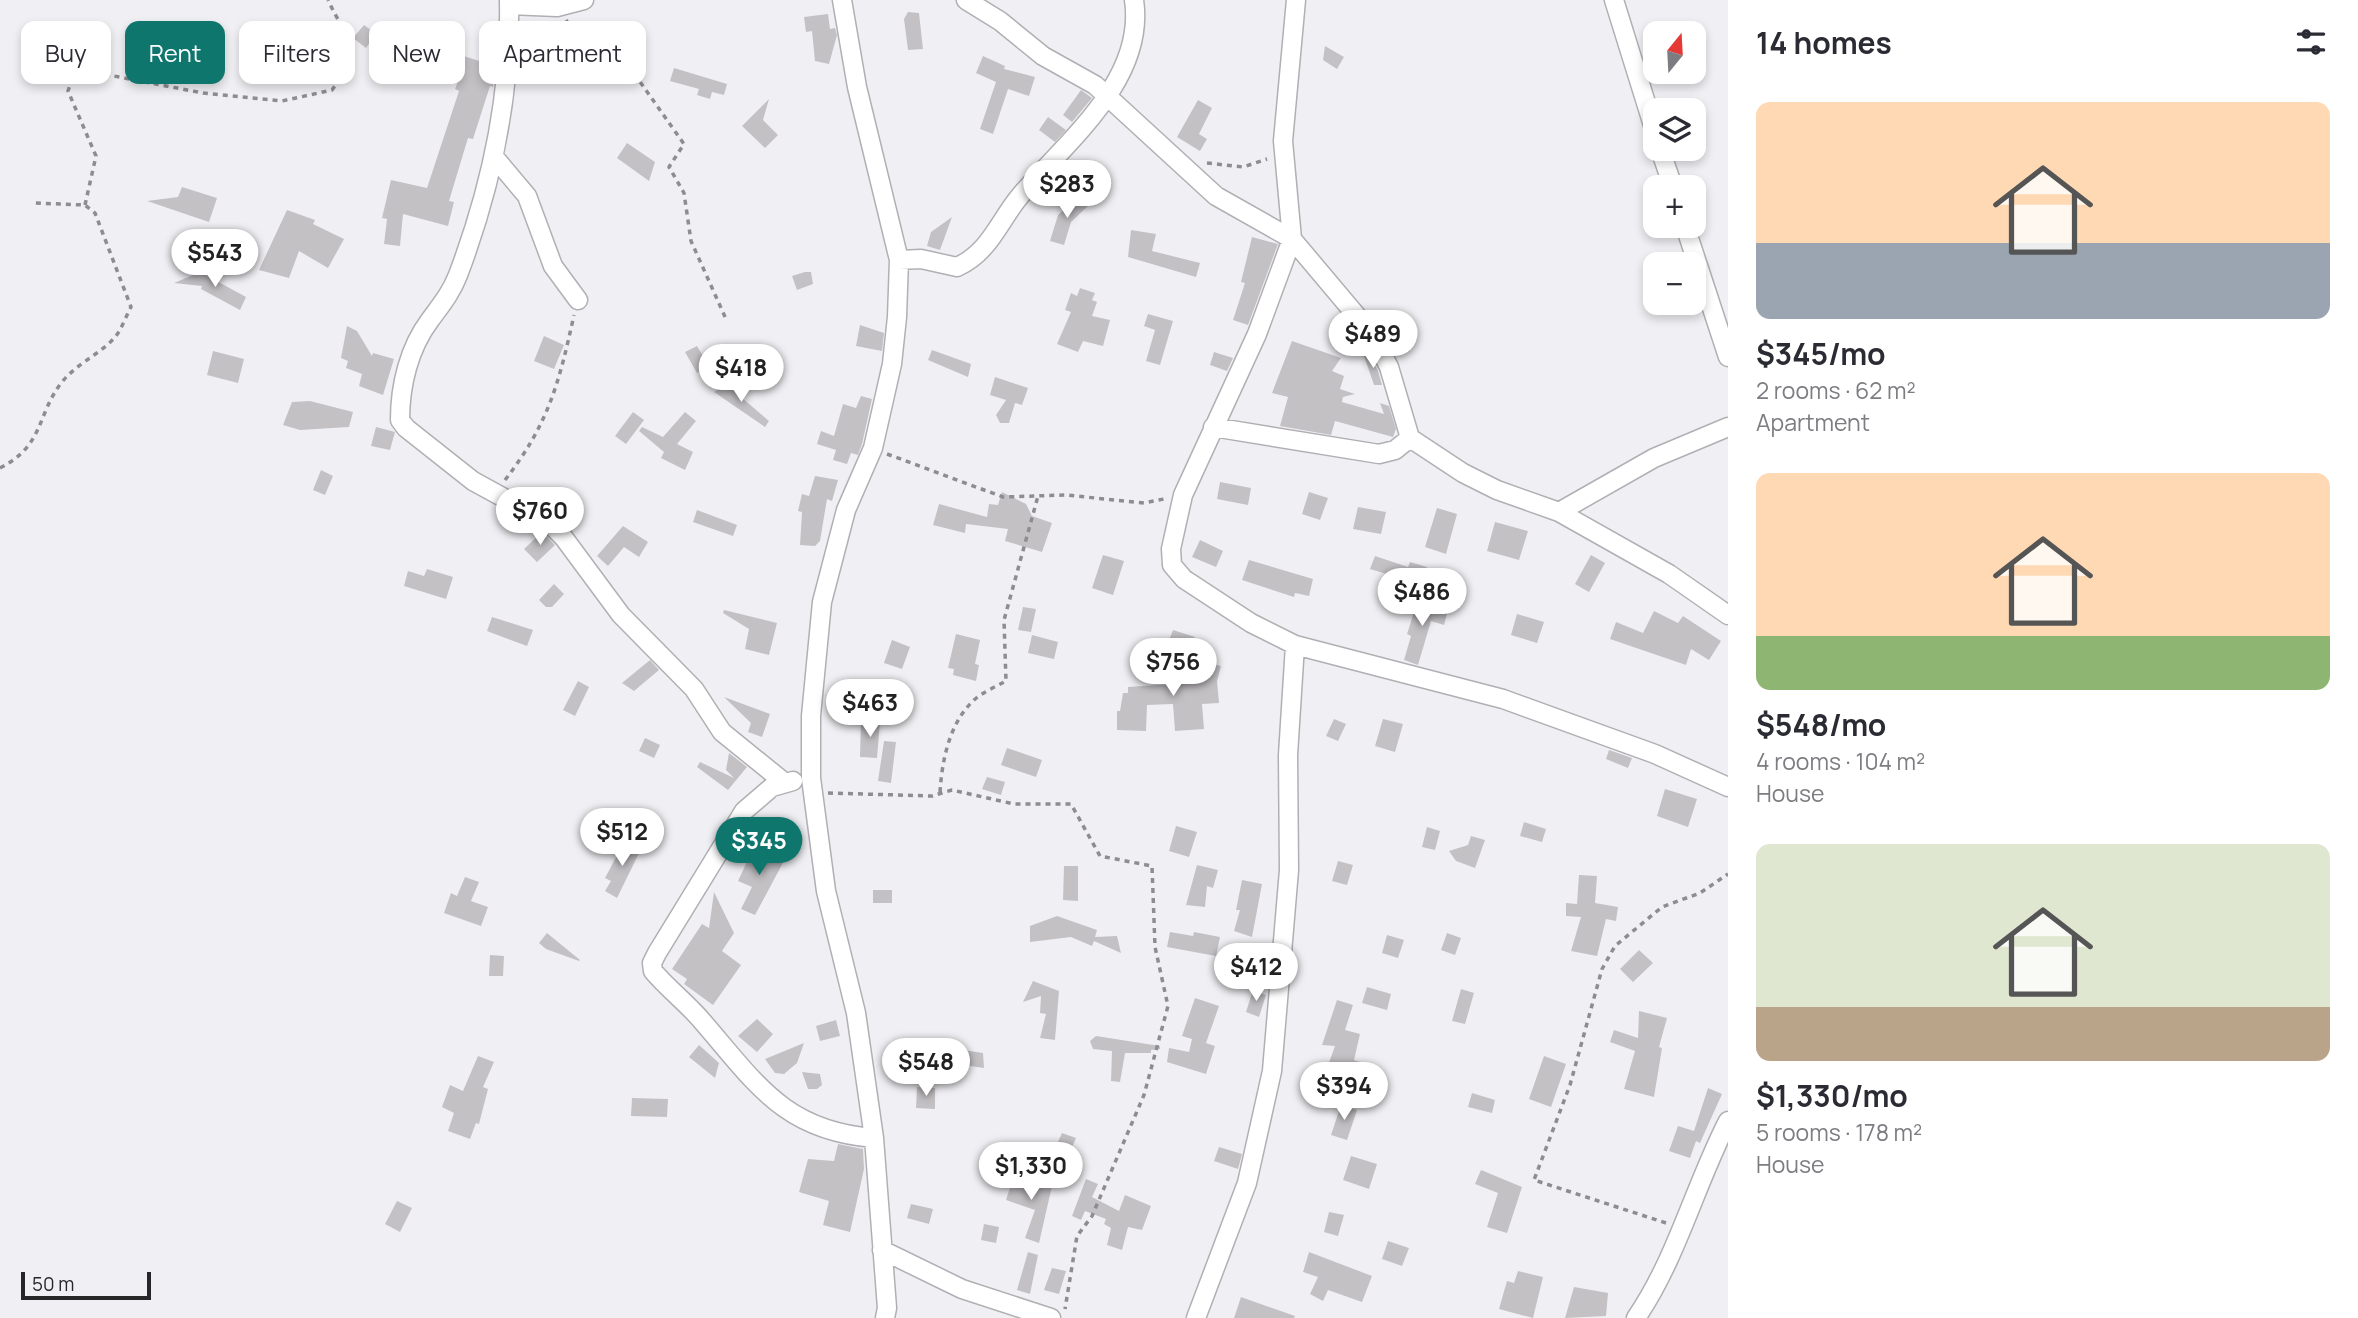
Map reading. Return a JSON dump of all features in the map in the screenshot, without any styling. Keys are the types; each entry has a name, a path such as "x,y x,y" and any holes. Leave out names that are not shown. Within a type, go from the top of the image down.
{"street":[{"path":"584,0 557,6 509,3 506,71 495,159 458,276 445,303 430,320 408,362 400,420 406,428 473,481 527,508 564,538 621,615 694,689 722,732 785,783"},
{"path":"842,0 857,87 899,260 892,363 873,448 846,510 822,602 811,716 811,785 826,891 856,1013 874,1138 885,1318"},
{"path":"966,0 1000,21 1044,56 1095,85 1216,197 1292,239 1372,334 1389,367 1410,438 1463,473 1497,490 1559,512 1669,574 1728,615"},
{"path":"899,260 922,259 948,267 967,262 986,246 1018,198 1107,96 1135,35 1134,0"},
{"path":"1296,0 1283,141 1292,239 1257,334 1184,495 1171,549 1172,565 1184,579 1251,624 1295,645 1503,699 1656,754 1728,787"},
{"path":"1614,0 1644,98"},
{"path":"495,159 527,196 554,267 578,300"},
{"path":"1689,238 1728,357"},
{"path":"1213,427 1379,454 1395,450 1410,438"},
{"path":"1559,512 1654,458 1728,427"},
{"path":"1196,1318 1247,1184 1272,1071 1289,870 1289,755 1295,645"},
{"path":"811,785 785,783 759,796 744,811 657,953 652,963 653,971 701,1019 770,1098 804,1121 826,1131 874,1138"},
{"path":"1636,1318 1648,1300 1683,1228 1728,1121"},
{"path":"882,1250 962,1289 1051,1318"}],"path":[{"path":"85,205 96,156 68,91 74,74 93,72 203,93 282,100 332,90 351,64 350,42 328,0"},
{"path":"557,6 583,45 631,69 684,144 669,167 684,193 691,241 726,318"},
{"path":"1177,162 1244,167 1282,151 1283,141"},
{"path":"0,468 20,458 40,429 60,384 78,365 116,336 131,307 95,213 85,205 35,203"},
{"path":"495,492 529,449 558,387 578,300"},
{"path":"873,448 933,474 1003,497 1066,495 1144,503 1184,495"},
{"path":"940,793 942,767 950,736 973,701 1006,681 1004,620 1038,496"},
{"path":"811,785 932,796 952,790 1014,804 1071,804 1100,856 1152,866 1155,947 1168,1006 1144,1095 1092,1216 1077,1236 1063,1318"},
{"path":"1683,1228 1534,1180 1570,1086 1602,969 1615,946 1662,907 1700,893 1728,874"}],"building":[{"path":"908,12 919,13 923,49 908,50 904,19"},
{"path":"828,14 830,29 835,28 837,35 829,64 815,61 812,31 806,32 804,17"},
{"path":"364,25 369,29 369,44 366,48 355,40"},
{"path":"1325,46 1344,57 1337,69 1323,60"},
{"path":"465,56 479,61 479,84 493,84 493,87 490,86 473,139 468,138 449,201 454,202 448,226 403,214 400,246 384,244 387,219 382,218 391,180 427,188 459,91 455,89 457,84 465,84"},
{"path":"983,56 1005,66 1004,69 1035,77 1029,96 1008,89 993,134 980,129 996,82 976,73"},
{"path":"674,68 727,84 724,95 712,92 710,99 697,95 699,89 670,81"},
{"path":"1081,90 1092,98 1072,122 1063,115"},
{"path":"769,99 763,120 778,135 765,148 742,126"},
{"path":"1198,100 1212,108 1199,134 1207,139 1200,151 1177,137"},
{"path":"1048,117 1066,130 1055,142 1039,130"},
{"path":"627,143 655,162 649,181 617,158"},
{"path":"182,187 217,198 209,222 147,201 178,197"},
{"path":"1078,196 1088,206 1071,222 1064,245 1050,241 1058,215"},
{"path":"287,210 315,220 313,224 344,239 328,268 299,251 289,278 259,270"},
{"path":"952,217 940,250 927,246 931,232"},
{"path":"1131,230 1156,234 1152,251 1200,263 1196,277 1128,257"},
{"path":"1252,237 1278,244 1248,325 1233,320 1245,283 1241,282"},
{"path":"200,272 246,297 240,310 201,289 202,286 174,283"},
{"path":"811,272 813,284 797,290 792,276"},
{"path":"1080,288 1095,293 1092,300 1097,302 1092,316 1110,320 1103,346 1083,341 1078,352 1057,344 1071,312 1065,310 1071,293 1077,296"},
{"path":"1148,314 1173,321 1160,365 1146,361 1155,330 1144,326"},
{"path":"860,325 884,333 882,351 856,346"},
{"path":"347,326 357,331 372,356 373,353 394,359 383,395 359,386 362,374 346,368 348,361 341,358"},
{"path":"544,336 564,345 554,369 534,361"},
{"path":"1292,341 1341,358 1332,371 1344,376 1340,389 1355,394 1343,397 1342,402 1384,414 1380,403 1389,406 1396,429 1393,437 1335,421 1331,435 1280,426 1288,397 1272,393"},
{"path":"697,346 709,366 697,373 685,352"},
{"path":"932,350 971,364 968,377 928,360"},
{"path":"213,351 244,359 238,383 207,375"},
{"path":"1214,352 1233,358 1227,371 1210,365"},
{"path":"1368,352 1382,385 1374,385 1363,353"},
{"path":"995,377 1028,388 1022,405 1015,403 1009,423 1000,423 996,415 1006,400 990,395"},
{"path":"726,384 769,421 765,427 714,392"},
{"path":"861,396 872,399 858,455 851,453 847,464 833,460 836,450 817,444 821,431 834,436 843,404 856,408"},
{"path":"310,401 353,412 349,427 300,430 283,425 292,402"},
{"path":"633,412 644,420 626,444 615,436"},
{"path":"685,412 696,421 677,444 693,452 685,470 661,458 664,452 639,431 642,427 663,437"},
{"path":"376,427 395,432 390,450 371,446"},
{"path":"321,470 333,476 325,495 313,490"},
{"path":"815,476 838,480 832,501 827,499 820,541 815,546 800,545 802,512 798,511 802,494 809,496"},
{"path":"1220,482 1251,488 1248,505 1217,499"},
{"path":"1002,492 1026,504 1032,516 1052,523 1042,552 1005,541 1008,529 966,524 965,533 933,525 939,504 987,517 989,504 998,505"},
{"path":"1309,492 1328,498 1320,520 1302,514"},
{"path":"1358,507 1386,512 1381,534 1353,529"},
{"path":"1437,508 1457,514 1446,554 1425,547"},
{"path":"697,510 737,525 733,536 693,522"},
{"path":"1495,522 1528,531 1519,560 1487,551"},
{"path":"623,526 648,542 639,557 624,547 608,566 597,556"},
{"path":"542,532 555,545 537,562 524,549"},
{"path":"1200,540 1223,551 1216,567 1192,557"},
{"path":"1103,555 1124,561 1113,595 1092,588"},
{"path":"1591,555 1605,563 1589,592 1575,584"},
{"path":"1375,556 1408,567 1410,562 1427,567 1425,573 1444,579 1440,590 1370,569"},
{"path":"1249,560 1313,579 1309,596 1295,593 1294,597 1242,580"},
{"path":"427,569 453,577 446,599 404,586 408,571 424,576"},
{"path":"554,584 564,594 552,607 546,607 539,600"},
{"path":"1418,600 1448,610 1444,625 1431,621 1418,665 1404,660 1411,636 1407,634"},
{"path":"1023,607 1036,609 1031,632 1018,630"},
{"path":"724,610 777,623 769,655 745,649 749,629 723,613"},
{"path":"1654,611 1678,623 1683,616 1721,641 1709,660 1691,649 1686,665 1610,639 1616,622 1643,633"},
{"path":"1517,614 1544,622 1537,643 1511,635"},
{"path":"492,617 533,630 527,646 487,631"},
{"path":"1173,630 1195,637 1191,651 1168,643"},
{"path":"956,634 980,640 975,664 979,665 976,681 953,675 954,669 948,668"},
{"path":"1032,635 1058,642 1054,659 1028,653"},
{"path":"892,640 910,647 902,669 884,663"},
{"path":"1187,657 1221,666 1217,681 1219,703 1202,704 1204,729 1175,731 1173,704 1147,705 1146,731 1117,730 1117,711 1120,711 1123,693 1128,693 1128,687 1174,684"},
{"path":"650,660 659,670 634,691 622,683"},
{"path":"578,681 589,687 575,716 563,710"},
{"path":"724,697 770,714 762,737 748,732 751,723"},
{"path":"1334,719 1346,724 1338,741 1326,736"},
{"path":"1383,719 1403,724 1395,752 1375,746"},
{"path":"861,721 880,722 877,758 860,757"},
{"path":"645,738 660,745 654,758 639,751"},
{"path":"884,741 896,742 891,783 878,781"},
{"path":"1007,748 1042,760 1036,777 1001,765"},
{"path":"1609,750 1632,758 1628,768 1606,759"},
{"path":"729,753 747,767 728,790 697,767 700,762 734,778 726,770"},
{"path":"987,777 1005,782 1001,795 982,789"},
{"path":"1665,789 1697,799 1688,827 1657,816"},
{"path":"1524,822 1546,829 1542,842 1520,836"},
{"path":"1176,826 1197,832 1189,857 1169,851"},
{"path":"1427,827 1440,831 1435,850 1422,847"},
{"path":"1471,836 1485,840 1475,868 1456,861 1449,851 1468,845"},
{"path":"624,842 641,849 617,898 605,891 611,881 605,878"},
{"path":"754,847 785,859 755,915 741,909 752,887 738,881"},
{"path":"1338,861 1353,865 1347,885 1332,881"},
{"path":"1197,865 1218,870 1213,888 1207,886 1205,907 1186,905"},
{"path":"1064,866 1078,866 1078,901 1063,900"},
{"path":"1579,875 1597,876 1595,903 1618,907 1616,921 1606,919 1597,956 1571,951 1581,917 1566,916 1566,903 1577,904"},
{"path":"465,877 479,882 471,901 488,907 481,926 444,913 451,893 457,896"},
{"path":"1242,880 1262,884 1252,937 1234,931 1240,910 1236,910"},
{"path":"873,890 892,890 892,903 873,903"},
{"path":"714,892 734,933 722,951 741,965 713,1005 684,984 687,979 672,969 702,924 709,928"},
{"path":"1057,916 1097,930 1095,937 1117,936 1121,953 1094,941 1092,946 1071,937 1030,942 1030,926"},
{"path":"1170,932 1193,936 1194,932 1220,937 1216,956 1167,947"},
{"path":"547,933 580,960 546,949 539,943"},
{"path":"1447,933 1461,938 1455,955 1441,950"},
{"path":"1387,935 1404,940 1398,958 1382,953"},
{"path":"1639,950 1653,963 1633,982 1620,969"},
{"path":"490,955 504,956 503,976 489,976"},
{"path":"1033,981 1059,991 1055,1040 1040,1038 1046,1014 1040,1013 1041,996 1023,1002"},
{"path":"1367,987 1391,994 1387,1010 1362,1003"},
{"path":"1461,989 1474,993 1465,1024 1452,1021"},
{"path":"1253,990 1266,995 1259,1017 1246,1012"},
{"path":"1195,998 1219,1006 1206,1043 1215,1046 1206,1074 1167,1062 1169,1048 1189,1052 1192,1039 1182,1036"},
{"path":"1337,1000 1353,1005 1345,1030 1360,1034 1354,1060 1369,1065 1364,1083 1326,1071 1335,1046 1322,1045"},
{"path":"1639,1011 1667,1018 1659,1047 1662,1048 1654,1097 1624,1089 1635,1051 1610,1042 1614,1030 1638,1038"},
{"path":"757,1019 773,1034 757,1052 738,1036"},
{"path":"836,1020 840,1036 820,1041 816,1026"},
{"path":"1096,1036 1160,1046 1160,1049 1151,1050 1151,1053 1125,1053 1120,1082 1111,1081 1112,1051 1093,1049 1090,1041"},
{"path":"804,1043 797,1063 784,1074 775,1073 765,1059"},
{"path":"699,1045 719,1063 715,1078 689,1057"},
{"path":"951,1048 983,1053 984,1068 949,1063"},
{"path":"478,1056 494,1062 483,1087 488,1089 479,1124 476,1123 470,1139 448,1131 454,1113 442,1107 450,1085 463,1091"},
{"path":"1544,1056 1566,1064 1551,1107 1529,1099"},
{"path":"802,1072 820,1074 822,1085 817,1089 808,1089"},
{"path":"917,1087 935,1088 935,1109 916,1108"},
{"path":"1708,1088 1722,1094 1700,1143 1696,1141 1690,1158 1669,1151 1678,1126 1694,1131"},
{"path":"1472,1093 1495,1100 1492,1113 1468,1107"},
{"path":"632,1098 668,1099 667,1117 631,1116"},
{"path":"1341,1105 1357,1110 1347,1140 1331,1135"},
{"path":"1062,1133 1076,1138 1067,1159 1053,1153"},
{"path":"838,1144 863,1149 864,1169 850,1232 823,1225 829,1201 799,1192 808,1159 834,1161"},
{"path":"1219,1147 1242,1154 1238,1169 1214,1161"},
{"path":"1351,1156 1377,1164 1369,1189 1343,1180"},
{"path":"1481,1170 1522,1187 1507,1233 1487,1227 1498,1193 1475,1184"},
{"path":"1014,1175 1052,1186 1039,1243 1025,1238 1035,1210 1006,1200"},
{"path":"1086,1179 1098,1184 1092,1197 1119,1211 1125,1195 1151,1206 1142,1230 1128,1227 1122,1250 1107,1245 1111,1228 1104,1224 1106,1219 1085,1211 1081,1220 1072,1216"},
{"path":"397,1201 412,1208 400,1232 385,1224"},
{"path":"911,1204 933,1209 929,1224 907,1218"},
{"path":"1329,1212 1344,1215 1338,1236 1324,1232"},
{"path":"984,1224 999,1227 996,1243 981,1240"},
{"path":"1388,1241 1409,1248 1402,1266 1382,1259"},
{"path":"1028,1252 1038,1255 1030,1294 1017,1290"},
{"path":"1309,1252 1372,1276 1362,1302 1328,1290 1323,1301 1310,1294 1318,1277 1303,1272"},
{"path":"1052,1268 1066,1271 1059,1294 1044,1290"},
{"path":"1518,1271 1543,1277 1533,1318 1499,1309 1507,1281 1514,1283"},
{"path":"1574,1287 1608,1293 1606,1316 1565,1318"},
{"path":"1241,1297 1295,1316 1234,1318"}]}
